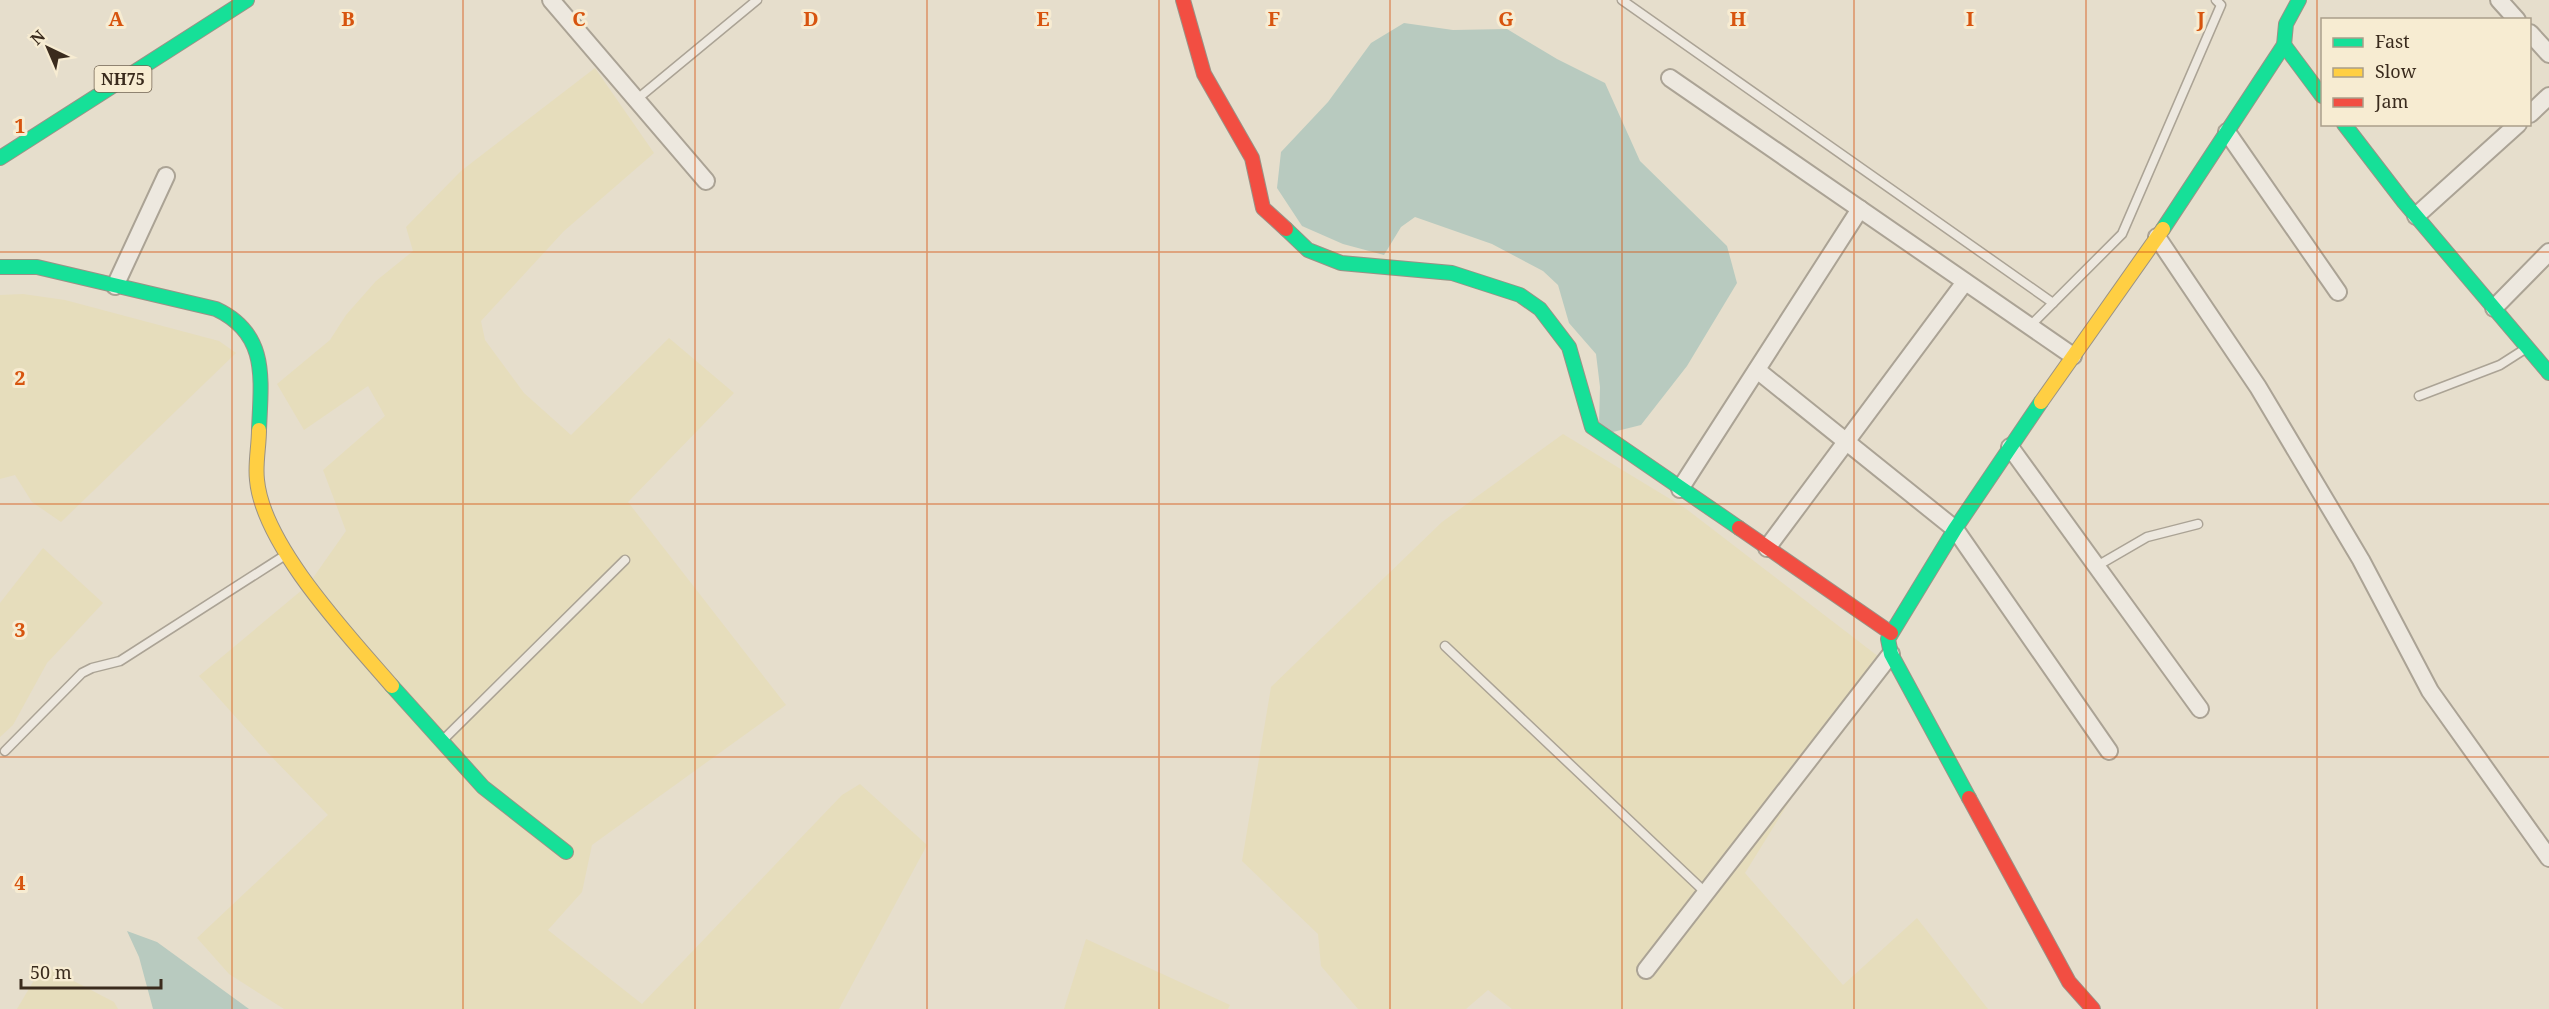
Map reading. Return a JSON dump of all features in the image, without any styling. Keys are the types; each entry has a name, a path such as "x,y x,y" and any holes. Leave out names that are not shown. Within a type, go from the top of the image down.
{"main road":[{"name":"NH75","path":"0,158 247,0"},
{"path":"1183,0 1204,74 1251,158 1263,208 1308,250 1341,263 1452,273 1520,295 1540,309 1569,347 1592,427 1891,633"},
{"path":"2093,1009 2069,982 1891,654 1888,639 1955,529 2157,237 2284,45 2286,24 2298,0"},
{"path":"2284,45 2321,95"},
{"path":"2346,126 2416,216 2549,373"},
{"path":"0,267 37,267 216,309 231,315 243,325 255,342 260,363 257,481 261,499 287,554 332,615 440,744 485,789 566,852"}],"street":[{"path":"550,0 706,181"},
{"path":"2499,0 2515,18"},
{"path":"2531,35 2549,54"},
{"path":"1670,78 2073,356"},
{"path":"2531,112 2549,96"},
{"path":"2416,216 2516,126"},
{"path":"2228,132 2338,292"},
{"path":"116,286 166,176"},
{"path":"1680,489 1860,209"},
{"path":"2157,237 2230,344 2295,448 2361,560 2430,692 2549,858"},
{"path":"2494,308 2549,252"},
{"path":"1767,548 1965,282"},
{"path":"1756,370 1955,529 2109,751"},
{"path":"2010,447 2200,709"},
{"path":"1646,970 1891,654"}],"lane":[{"path":"636,100 757,0"},
{"path":"1622,0 2053,303"},
{"path":"2030,326 2122,234 2221,5 2216,0"},
{"path":"2419,396 2500,364 2528,347"},
{"path":"2097,566 2147,537 2198,524"},
{"path":"5,751 81,673 120,661 287,554"},
{"path":"440,744 625,560"},
{"path":"1444,646 1706,893"}],"shaded area":[{"path":"1404,23 1453,30 1507,29 1557,59 1605,83 1640,161 1727,246 1737,283 1687,366 1641,425 1609,433 1599,424 1600,387 1596,354 1569,323 1558,285 1543,271 1492,244 1415,217 1401,227 1384,255 1343,244 1302,226 1277,188 1281,152 1328,102 1371,43"},
{"path":"595,68 654,153 564,231 481,321 485,340 524,393 571,435 669,338 734,393 628,502 786,705 592,845 582,892 548,930 642,1004 842,795 860,784 927,845 839,1009 284,1009 229,974 197,938 328,815 267,752 199,676 308,585 346,531 323,470 385,416 368,386 304,430 277,384 330,340 346,315 376,281 413,251 406,227 461,171"},
{"path":"23,294 65,300 219,341 236,353 61,522 32,502 15,475 0,479 0,295"},
{"path":"1563,434 1685,508 1879,657 1745,873 1843,985 1917,918 1988,1009 1512,1009 1488,990 1466,1009 1358,1009 1321,966 1318,934 1242,861 1271,687 1442,522"},
{"path":"43,548 103,603 47,663 13,725 0,737 0,603"},
{"path":"127,931 157,942 249,1009 153,1009 139,957"},
{"path":"1086,939 1230,1005 1228,1009 1064,1009"},
{"path":"43,965 114,1002 118,1009 17,1009"}],"traffic: fast":[{"path":"0,158 247,0"},
{"path":"2163,229 2284,45 2286,24 2299,0"},
{"path":"2284,45 2321,95"},
{"path":"2346,126 2404,202 2549,373"},
{"path":"1286,229 1308,250 1341,263 1452,273 1520,295 1540,309 1569,347 1592,427 1739,528"},
{"path":"0,267 37,267 216,309 233,319 245,331 258,360 261,393 259,430"},
{"path":"1969,798 1891,654 1888,639 1955,529 2041,402"},
{"path":"392,686 483,787 566,852"}],"traffic: slow":[{"path":"2041,402 2163,229"},
{"path":"259,430 257,480 263,506 275,533 291,561 332,617 392,686"}],"traffic: jam":[{"path":"1183,0 1204,74 1252,158 1263,208 1286,229"},
{"path":"1739,528 1891,633"},
{"path":"1969,798 2069,982 2093,1009"}]}
